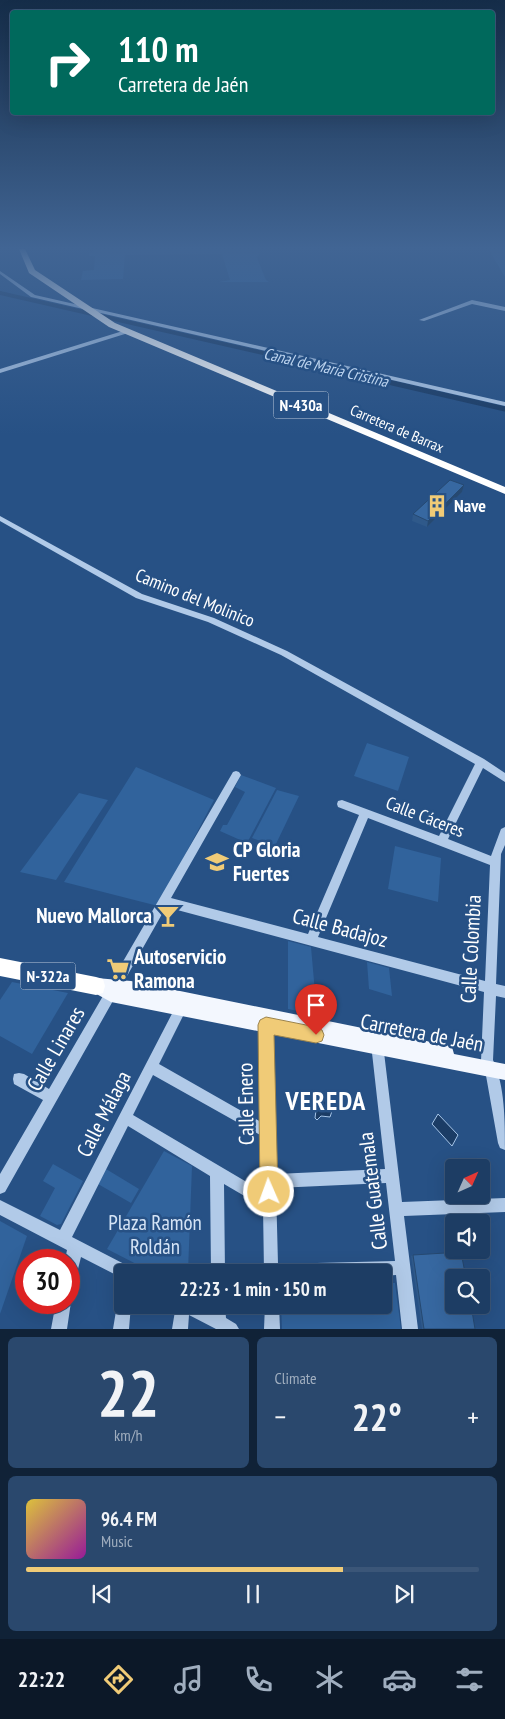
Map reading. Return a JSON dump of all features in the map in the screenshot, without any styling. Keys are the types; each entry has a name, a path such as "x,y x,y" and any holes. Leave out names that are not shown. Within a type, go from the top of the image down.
{"highway":[{"name":"Carretera de Barrax","path":"89,311 126,332 505,491"},
{"name":"Carretera de Jaén","path":"0,967 108,989"}],"main road":[{"name":"Carretera de Jaén","path":"108,989 181,1008 266,1025 377,1043"},
{"name":"Carretera de Jaén","path":"108,989 497,1067"}],"street":[{"path":"100,311 505,404"},
{"path":"422,320 447,311"},
{"path":"0,371 126,332"},
{"name":"Camino del Molinico","path":"0,518 139,596 248,635 481,762 505,778"},
{"path":"441,842 481,762"},
{"name":"Calle Linares","path":"0,1187 51,1098 108,989 165,902 236,775"},
{"name":"Calle Cáceres","path":"342,804 441,842 499,858"},
{"path":"311,940 365,813"},
{"name":"Calle Colombia","path":"505,832 499,858 489,988 505,1143"},
{"name":"Calle Badajoz","path":"165,902 505,992"},
{"name":"Calle Málaga","path":"69,1249 69,1243 125,1118 181,1008"},
{"name":"Calle Enero","path":"266,1025 271,1264"},
{"name":"Calle Guatemala","path":"377,1043 410,1329"},
{"path":"152,1067 267,1132"},
{"path":"19,1079 51,1098"},
{"path":"125,1118 269,1203"},
{"path":"217,1171 218,1264"},
{"path":"268,1181 392,1176"},
{"path":"396,1209 505,1205"},
{"path":"0,1207 114,1266"},
{"path":"392,1268 402,1268"},
{"path":"60,1329 62,1314"},
{"path":"121,1329 123,1314"},
{"path":"180,1329 183,1314"},
{"path":"202,1314 225,1326"},
{"path":"221,1314 225,1326"},
{"path":"272,1314 272,1329"}],"green space":[{"path":"367,743 409,757 398,791 354,776"},
{"path":"136,767 214,800 158,906 64,882"},
{"path":"241,775 276,788 247,843 220,831 223,825 227,825 245,792 235,787"},
{"path":"277,790 299,796 275,846 252,838"},
{"path":"79,793 108,800 56,880 20,872"},
{"path":"395,846 441,858 438,902 388,889"},
{"path":"288,941 311,947 317,1015 288,1009"},
{"path":"367,962 389,968 392,996 369,989"},
{"path":"12,982 68,993 32,1054 0,1036 0,1000"},
{"name":"Plaza Ramón Roldán","path":"164,1151 192,1166 188,1264 136,1264 107,1249"},
{"path":"53,1164 83,1181 61,1224 57,1225 40,1216 55,1188 43,1181"},
{"path":"106,1169 139,1189 131,1203 98,1184"},
{"path":"0,1221 27,1236 22,1249 15,1249 15,1271 0,1314"},
{"path":"392,1283 395,1283 401,1329 282,1329 281,1314 392,1314"}],"shaded area":[{"path":"318,1095 329,1096 329,1107 332,1111 330,1117 321,1116 317,1120 315,1118"},
{"path":"438,1114 458,1135 452,1146 432,1124"}],"building":[{"name":"Nave","path":"450,480 464,485 428,521 413,514"},
{"path":"445,1253 445,1259 462,1259 464,1269 445,1269 445,1314 472,1314 475,1329 424,1329 413,1255"}],"waterway":[{"name":"Canal de María Cristina","path":"79,311 368,377"},
{"name":"Canal de María Cristina","path":"362,376 505,409"}],"place":[{"name":"Nave","path":"437,506"},
{"name":"CP Gloria Fuertes","path":"217,862"},
{"name":"Nuevo Mallorca","path":"168,916"},
{"name":"Autoservicio Ramona","path":"118,969"}],"district":[{"name":"VEREDA","path":"326,1101"}],"route":[{"path":"269,1192 266,1025 316,1035"}]}
